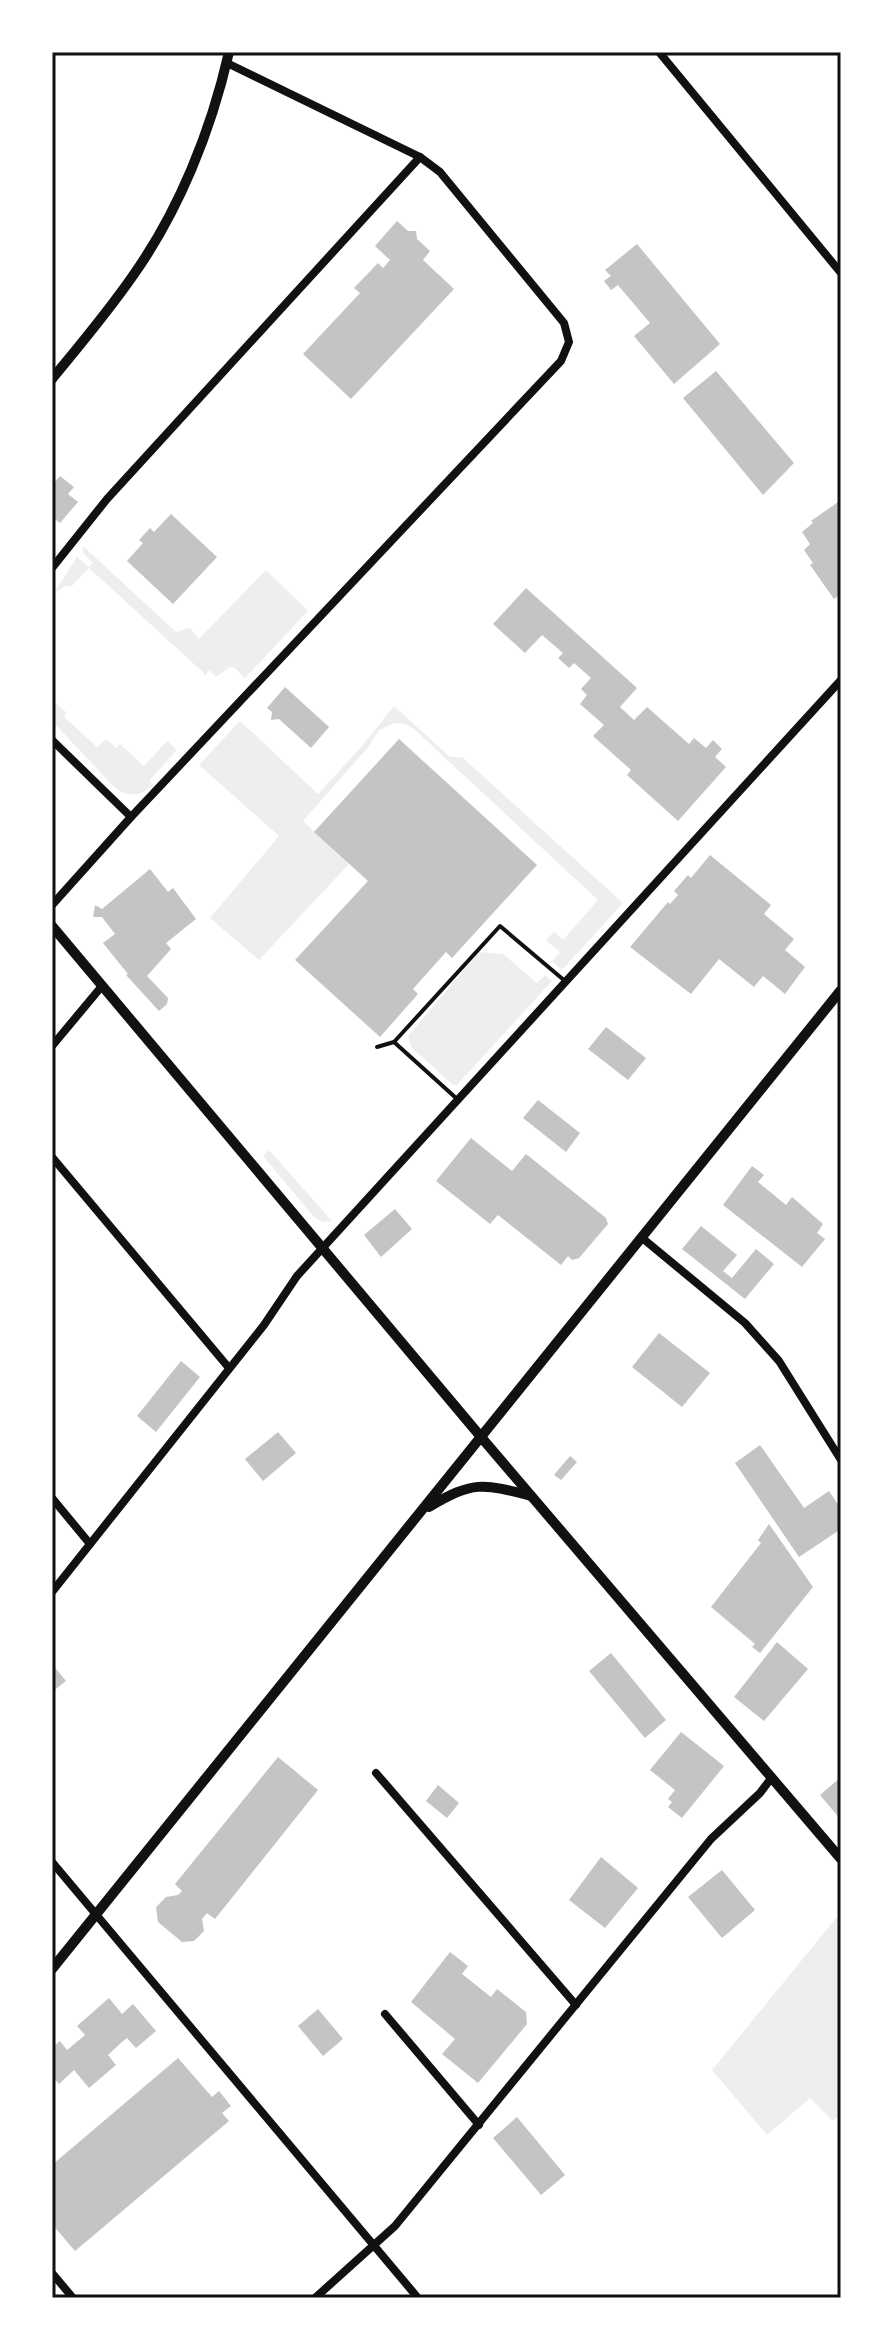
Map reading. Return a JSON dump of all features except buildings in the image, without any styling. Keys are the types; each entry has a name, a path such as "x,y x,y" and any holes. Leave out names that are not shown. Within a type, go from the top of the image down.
{"street":[{"path":"659,52 841,273"},
{"path":"52,379 133,277 170,216 201,145 228,58 420,157 440,172 564,323 569,342 561,361 131,817 52,905"},
{"path":"52,568 107,499 420,157"},
{"path":"52,1592 264,1325 297,1276 841,680"},
{"path":"52,740 131,817"},
{"path":"52,926 841,1859"},
{"path":"52,1046 102,986"},
{"path":"52,1969 841,990"},
{"path":"52,1157 229,1368"},
{"path":"641,1237 745,1323 779,1361 841,1460"},
{"path":"424,1510 472,1486 496,1486 531,1496"},
{"path":"52,1498 90,1544"},
{"path":"376,1773 576,2005"},
{"path":"315,2298 395,2226 711,1839 760,1793 772,1777"},
{"path":"52,1862 418,2298"},
{"path":"385,2014 479,2125"},
{"path":"52,2273 73,2298"}],"lane":[{"path":"377,1047 394,1042 500,926 566,982"},
{"path":"394,1042 459,1100"}],"shaded area":[{"path":"83,546 176,632 190,628 199,639 266,570 308,611 245,678 230,667 216,677 209,670 206,675 89,568 72,586 64,586 52,596 77,557 89,567 93,563 83,553"},
{"path":"52,700 67,713 64,717 97,747 106,739 116,748 120,744 144,766 167,741 177,750 149,781 153,785 144,792 125,793 115,788 54,723"},
{"path":"394,706 450,757 462,757 623,903 562,970 552,961 560,952 546,940 554,932 563,940 598,900 405,724 395,723 379,730 369,746 303,821 349,864 259,960 210,918 279,836 199,765 240,721 318,794"},
{"path":"479,952 503,954 537,983 545,975 552,981 457,1085 453,1085 411,1047 408,1036"},
{"path":"269,1150 332,1221 323,1222 314,1217 263,1156"},
{"path":"841,1912 841,2115 833,2121 810,2098 767,2135 712,2070"}]}
